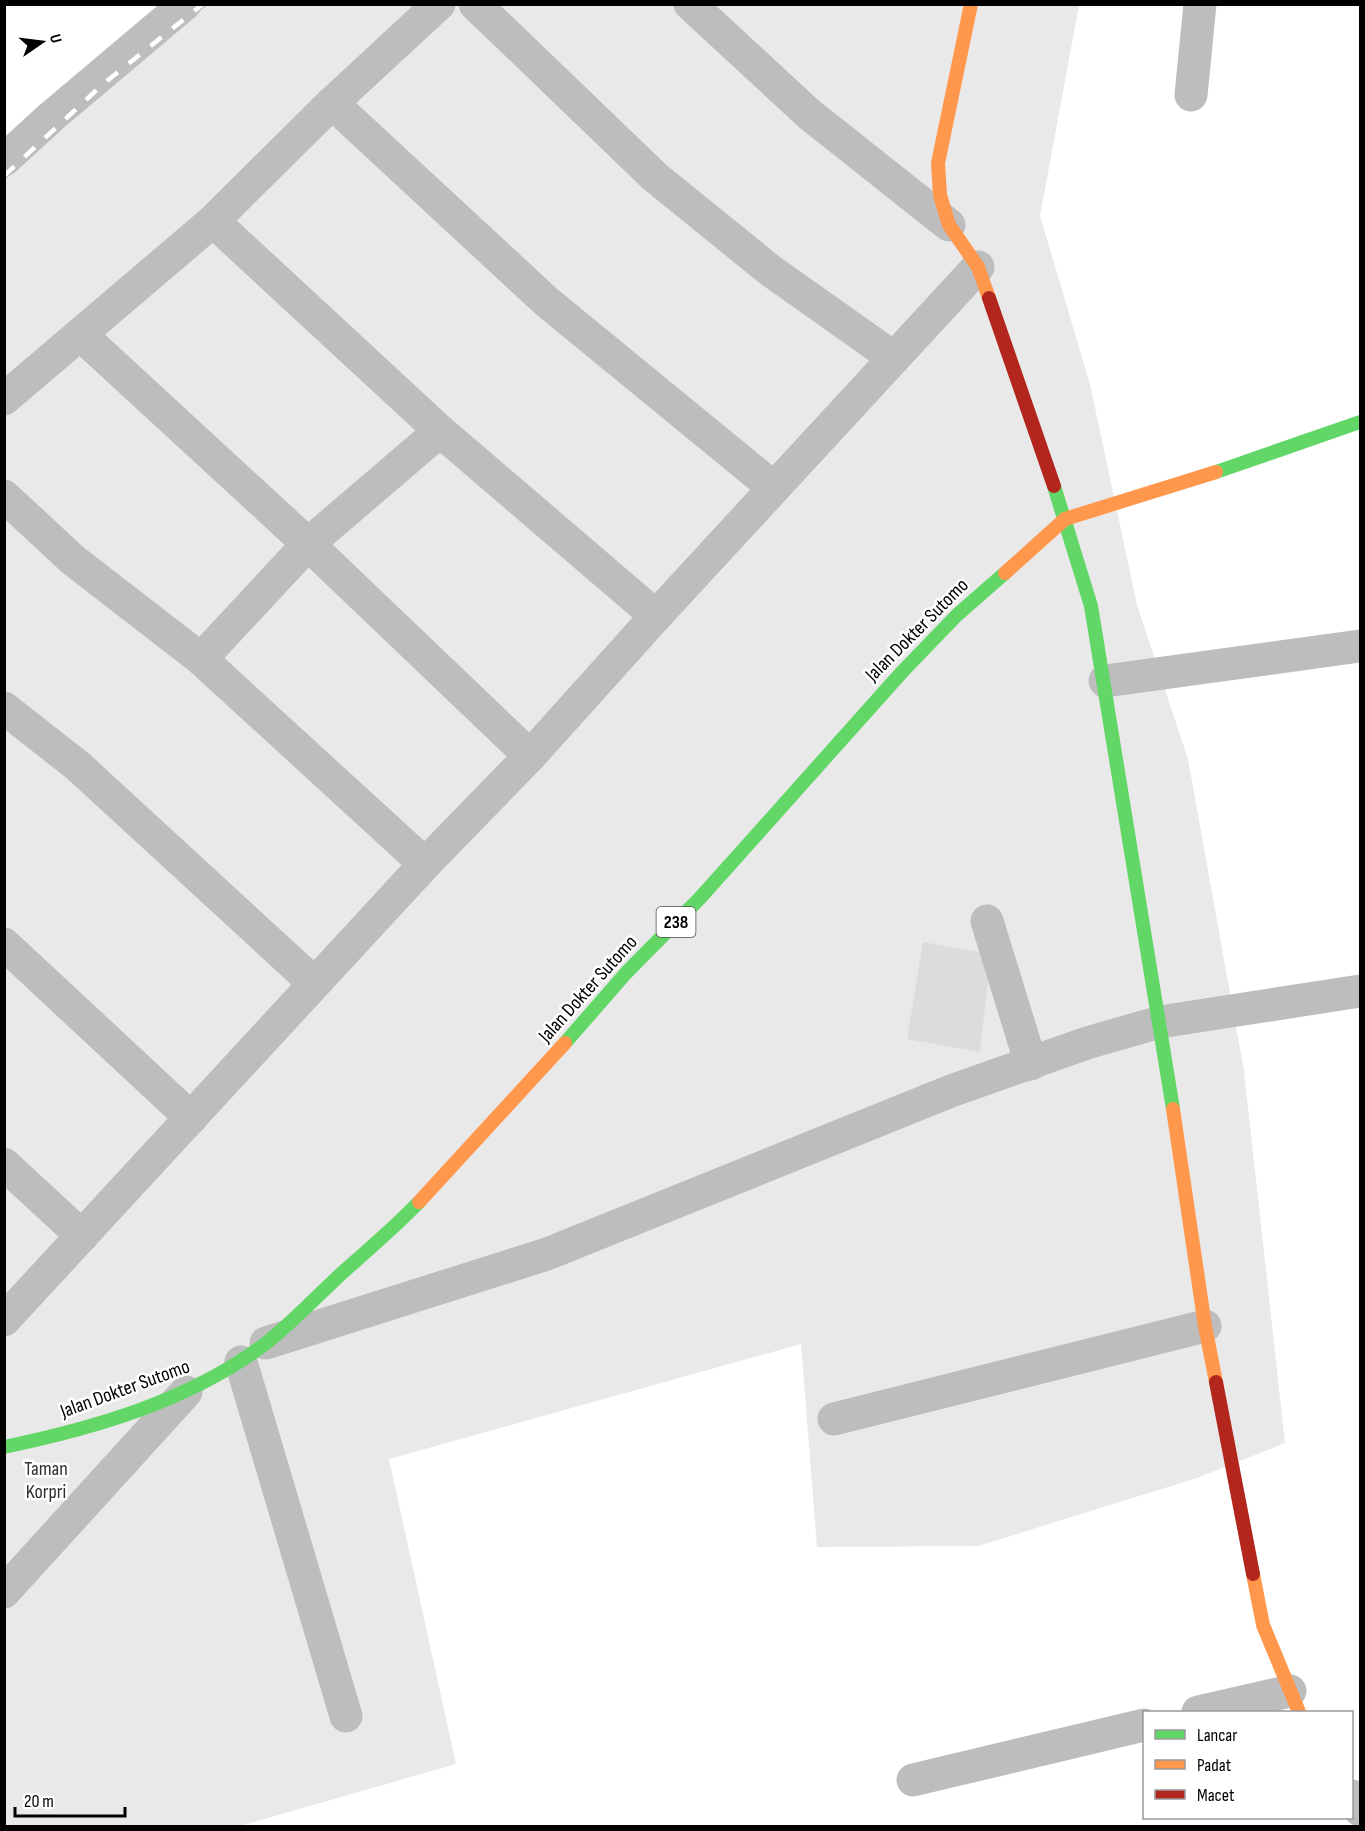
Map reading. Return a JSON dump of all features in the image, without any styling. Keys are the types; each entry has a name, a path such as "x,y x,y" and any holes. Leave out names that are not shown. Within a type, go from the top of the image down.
{"street":[{"path":"4,160 51,117 186,4"},
{"path":"4,399 213,221 332,103 439,4"},
{"path":"475,4 655,177 771,271 894,358"},
{"path":"690,4 810,114 948,225 978,267 1065,519 1091,606 1105,681 1160,1022 1205,1326 1263,1626 1295,1702 1216,1711"},
{"path":"948,225 940,195 938,163 971,4"},
{"path":"1191,95 1200,4"},
{"path":"332,103 547,302 774,488"},
{"path":"213,221 440,431 656,615"},
{"path":"4,1320 314,983 530,756 656,615 978,267"},
{"path":"81,335 308,544 530,756"},
{"name":"Jalan Dokter Sutomo","path":"4,1447 32,1442 106,1421 186,1392 253,1352 413,1208 555,1055 626,973 700,898 902,672 957,615 1065,519 1187,482 1360,422"},
{"path":"201,659 308,544 440,431"},
{"path":"4,496 73,560 201,659 425,864"},
{"path":"1105,681 1360,646"},
{"path":"4,708 78,766 314,983"},
{"path":"987,921 1030,1064"},
{"path":"4,944 191,1118"},
{"path":"346,1716 253,1352 548,1254 951,1092 1087,1043 1160,1022 1360,991"},
{"path":"4,1164 82,1236"},
{"path":"834,1419 1205,1326"},
{"path":"4,1592 186,1392"},
{"path":"913,1780 1143,1725"}],"green space":[{"name":"Taman Korpri","path":"166,5 1079,5 1040,216 1090,384 1137,605 1188,759 1244,1071 1285,1443 1197,1478 978,1546 817,1547 801,1344 389,1459 456,1764 240,1826 5,1826 5,140"}],"building":[{"path":"923,942 991,954 980,1052 907,1039"}],"railway":[{"path":"4,176 102,85 203,4"}],"traffic: fast":[{"path":"1216,472 1360,422"},
{"path":"1054,486 1091,606 1173,1109"},
{"path":"565,1043 626,973 700,898 902,672 957,615 1005,573"},
{"path":"4,1447 72,1431 140,1410 173,1397 236,1364 285,1327 419,1202"}],"traffic: slow":[{"path":"971,4 938,163 940,195 949,225 978,267 989,298"},
{"path":"1005,573 1065,519 1216,472"},
{"path":"419,1202 565,1043"},
{"path":"1173,1109 1205,1326 1216,1382"},
{"path":"1253,1574 1263,1625 1299,1711"}],"traffic: jam":[{"path":"989,298 1054,486"},
{"path":"1216,1382 1253,1574"}]}
